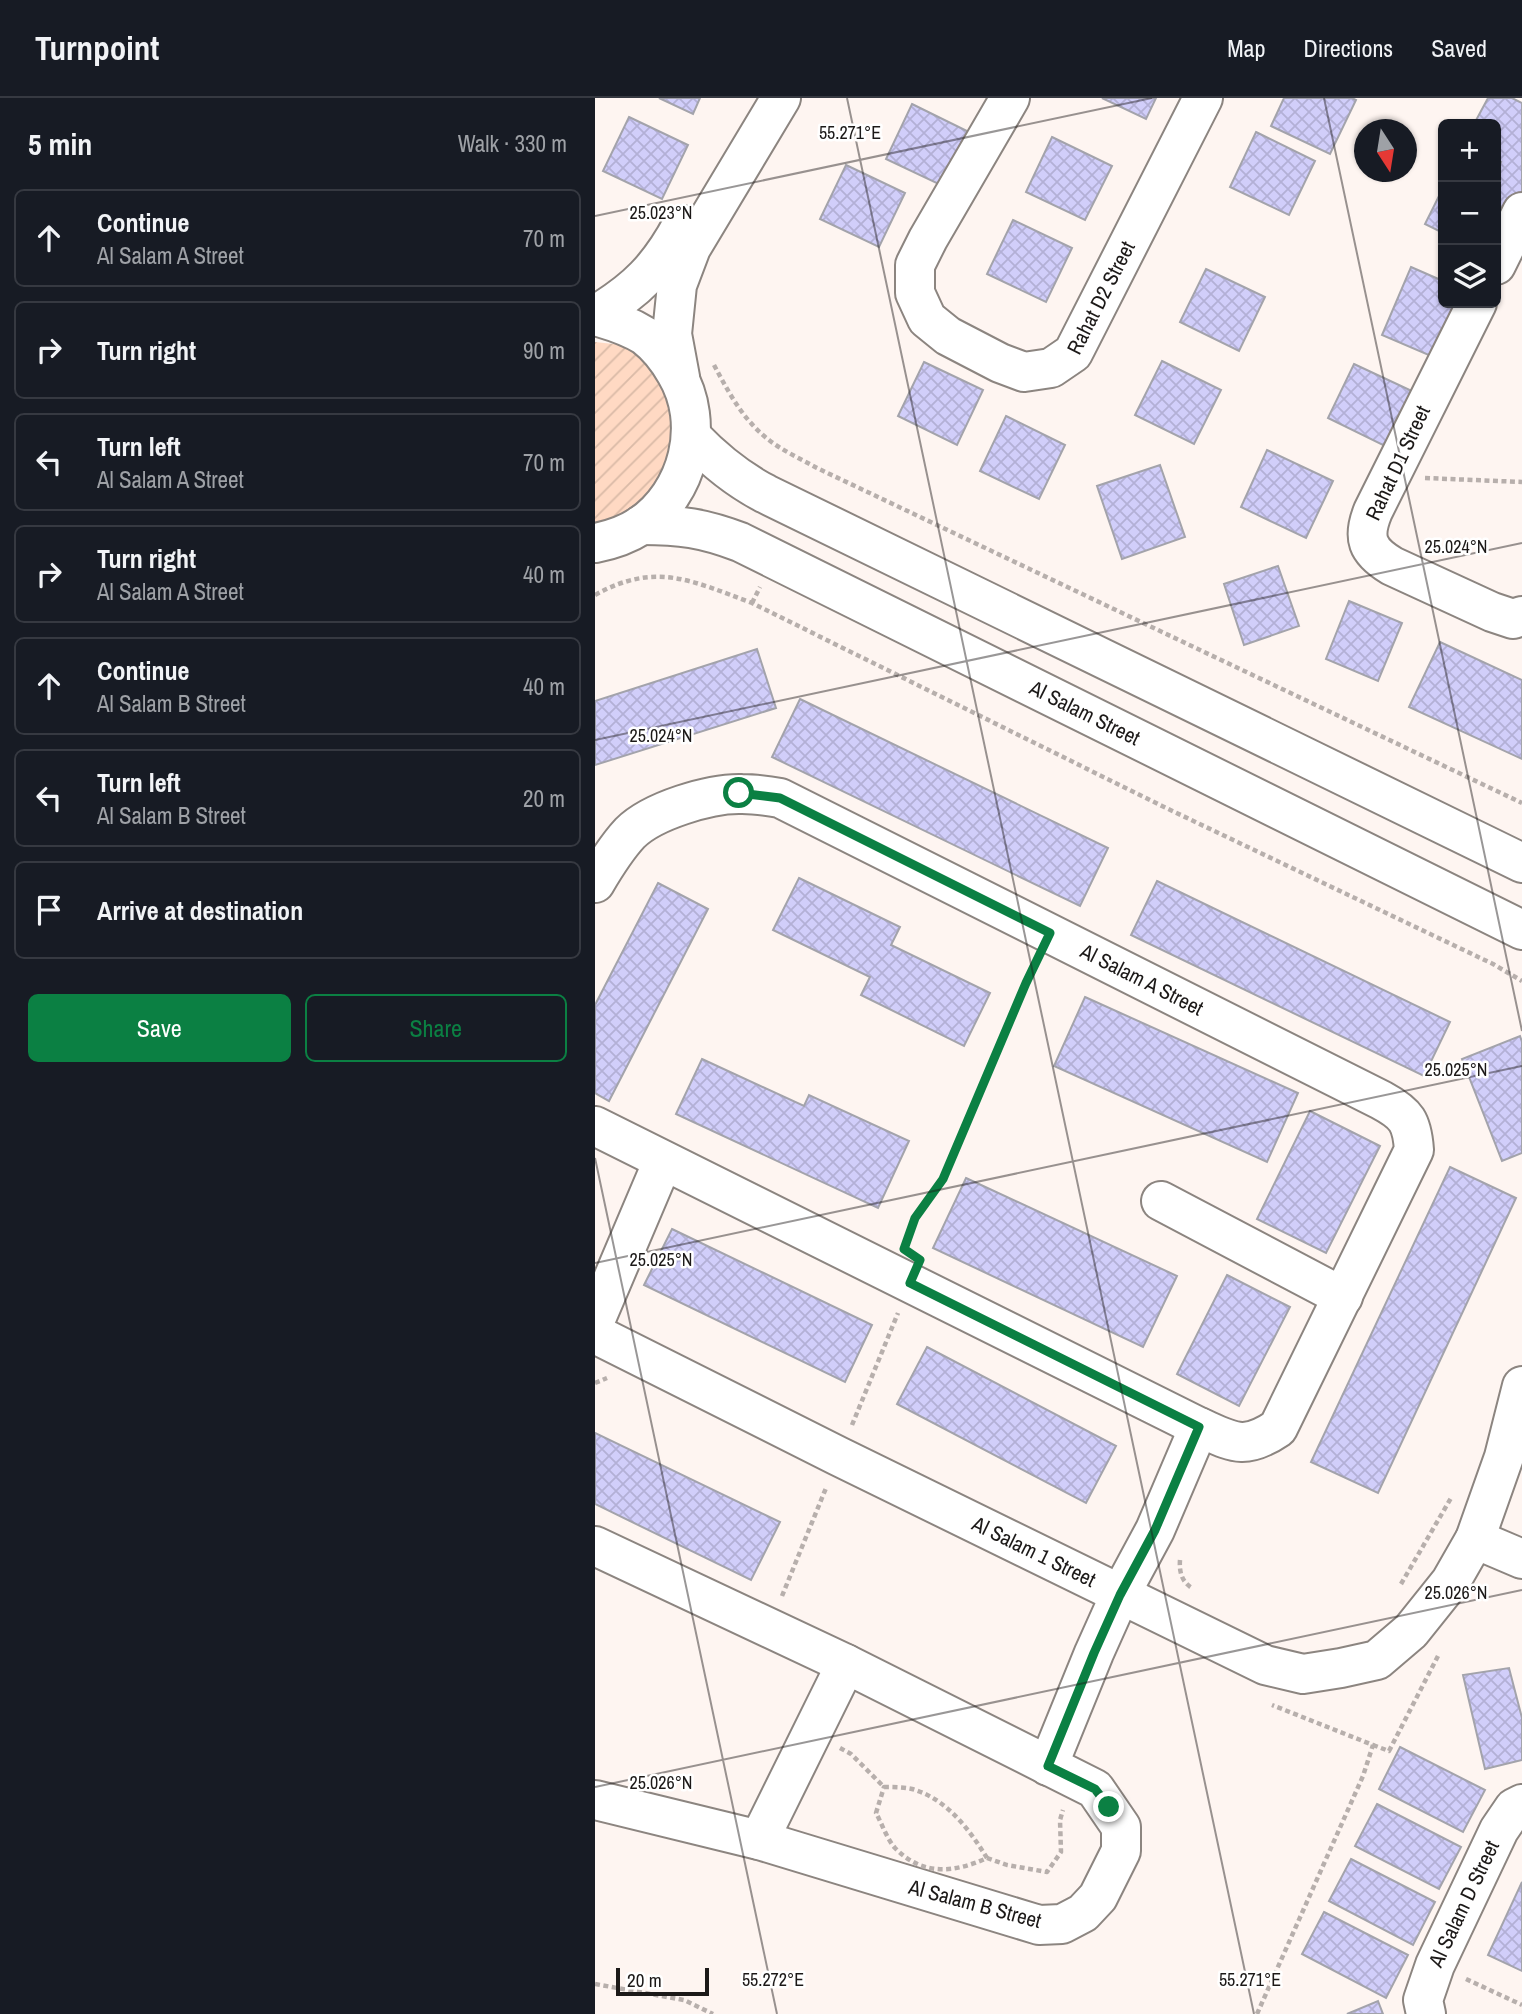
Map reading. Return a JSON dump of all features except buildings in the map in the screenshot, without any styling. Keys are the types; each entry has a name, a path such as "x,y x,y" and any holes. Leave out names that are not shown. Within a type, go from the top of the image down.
{"street":[{"path":"595,315 638,286 656,268 750,118 781,98"},
{"name":"Rahat D2 Street","path":"1010,98 915,265 915,293 927,318 948,337 1024,372 1051,368 1073,354 1203,98"},
{"path":"595,543 614,539 641,525 666,502 684,471 692,437 690,409 681,382 672,334 677,285 750,118"},
{"path":"1501,255 1522,212"},
{"name":"Rahat D1 Street","path":"1474,308 1389,477 1367,526 1368,543 1377,557 1492,612 1513,619 1522,616"},
{"path":"595,315 621,323 646,337 667,358 681,382"},
{"path":"692,437 731,473 766,495 1522,863"},
{"name":"Al Salam Street","path":"641,525 675,525 707,530 740,542 1522,930"},
{"name":"Al Salam A Street","path":"595,883 607,862 631,832 664,810 739,793 780,798 1401,1110 1412,1128 1414,1150 1278,1428 1260,1440 1238,1443 1199,1427 595,1126"},
{"path":"595,1321 663,1161"},
{"path":"1161,1201 1343,1297"},
{"name":"Al Salam 1 Street","path":"595,1334 1265,1665 1303,1675 1377,1660 1411,1631 1451,1581 1475,1539 1513,1444 1522,1386"},
{"path":"1061,1773 1120,1595 1155,1530 1199,1427"},
{"path":"1475,1539 1522,1559"},
{"name":"Al Salam B Street","path":"595,1546 846,1664 1095,1789 1121,1827 1121,1851 1098,1896 1083,1913 1062,1924 1039,1925 759,1840 595,1800"},
{"path":"759,1840 846,1664"},
{"name":"Al Salam D Street","path":"1426,2014 1423,2000 1435,1965 1499,1830 1514,1808 1522,1804"}],"path":[{"path":"712,354 714,365 732,399 747,419 770,440 817,468 1522,803"},
{"path":"1389,477 1522,482"},
{"path":"595,595 627,580 656,576 684,578 752,603 1162,806 1493,964 1522,981"},
{"path":"910,1283 920,1260 904,1249 915,1218 943,1179 1050,933"},
{"path":"852,1423 865,1429"},
{"path":"1398,1589 1457,1486"},
{"path":"1155,1530 1180,1545 1179,1570 1185,1584 1197,1590"},
{"path":"1373,1745 1389,1752 1443,1647"},
{"path":"812,1732 851,1754 884,1787 912,1789 941,1804 969,1828 987,1858"},
{"path":"884,1787 876,1813 894,1847 920,1866 950,1871 987,1858 1007,1865 1047,1872 1061,1852 1061,1773"},
{"path":"1435,1965 1522,2005"},
{"path":"595,1984 684,2000 713,2014"}],"shaded area":[{"path":"595,342 623,345 649,358 684,403 653,506 595,524"}],"route":[{"path":"739,793 780,798 1050,933 943,1179 915,1218 904,1249 920,1260 910,1283 1199,1427 1155,1530 1120,1595 1094,1653 1048,1766 1095,1789 1109,1807"}]}
